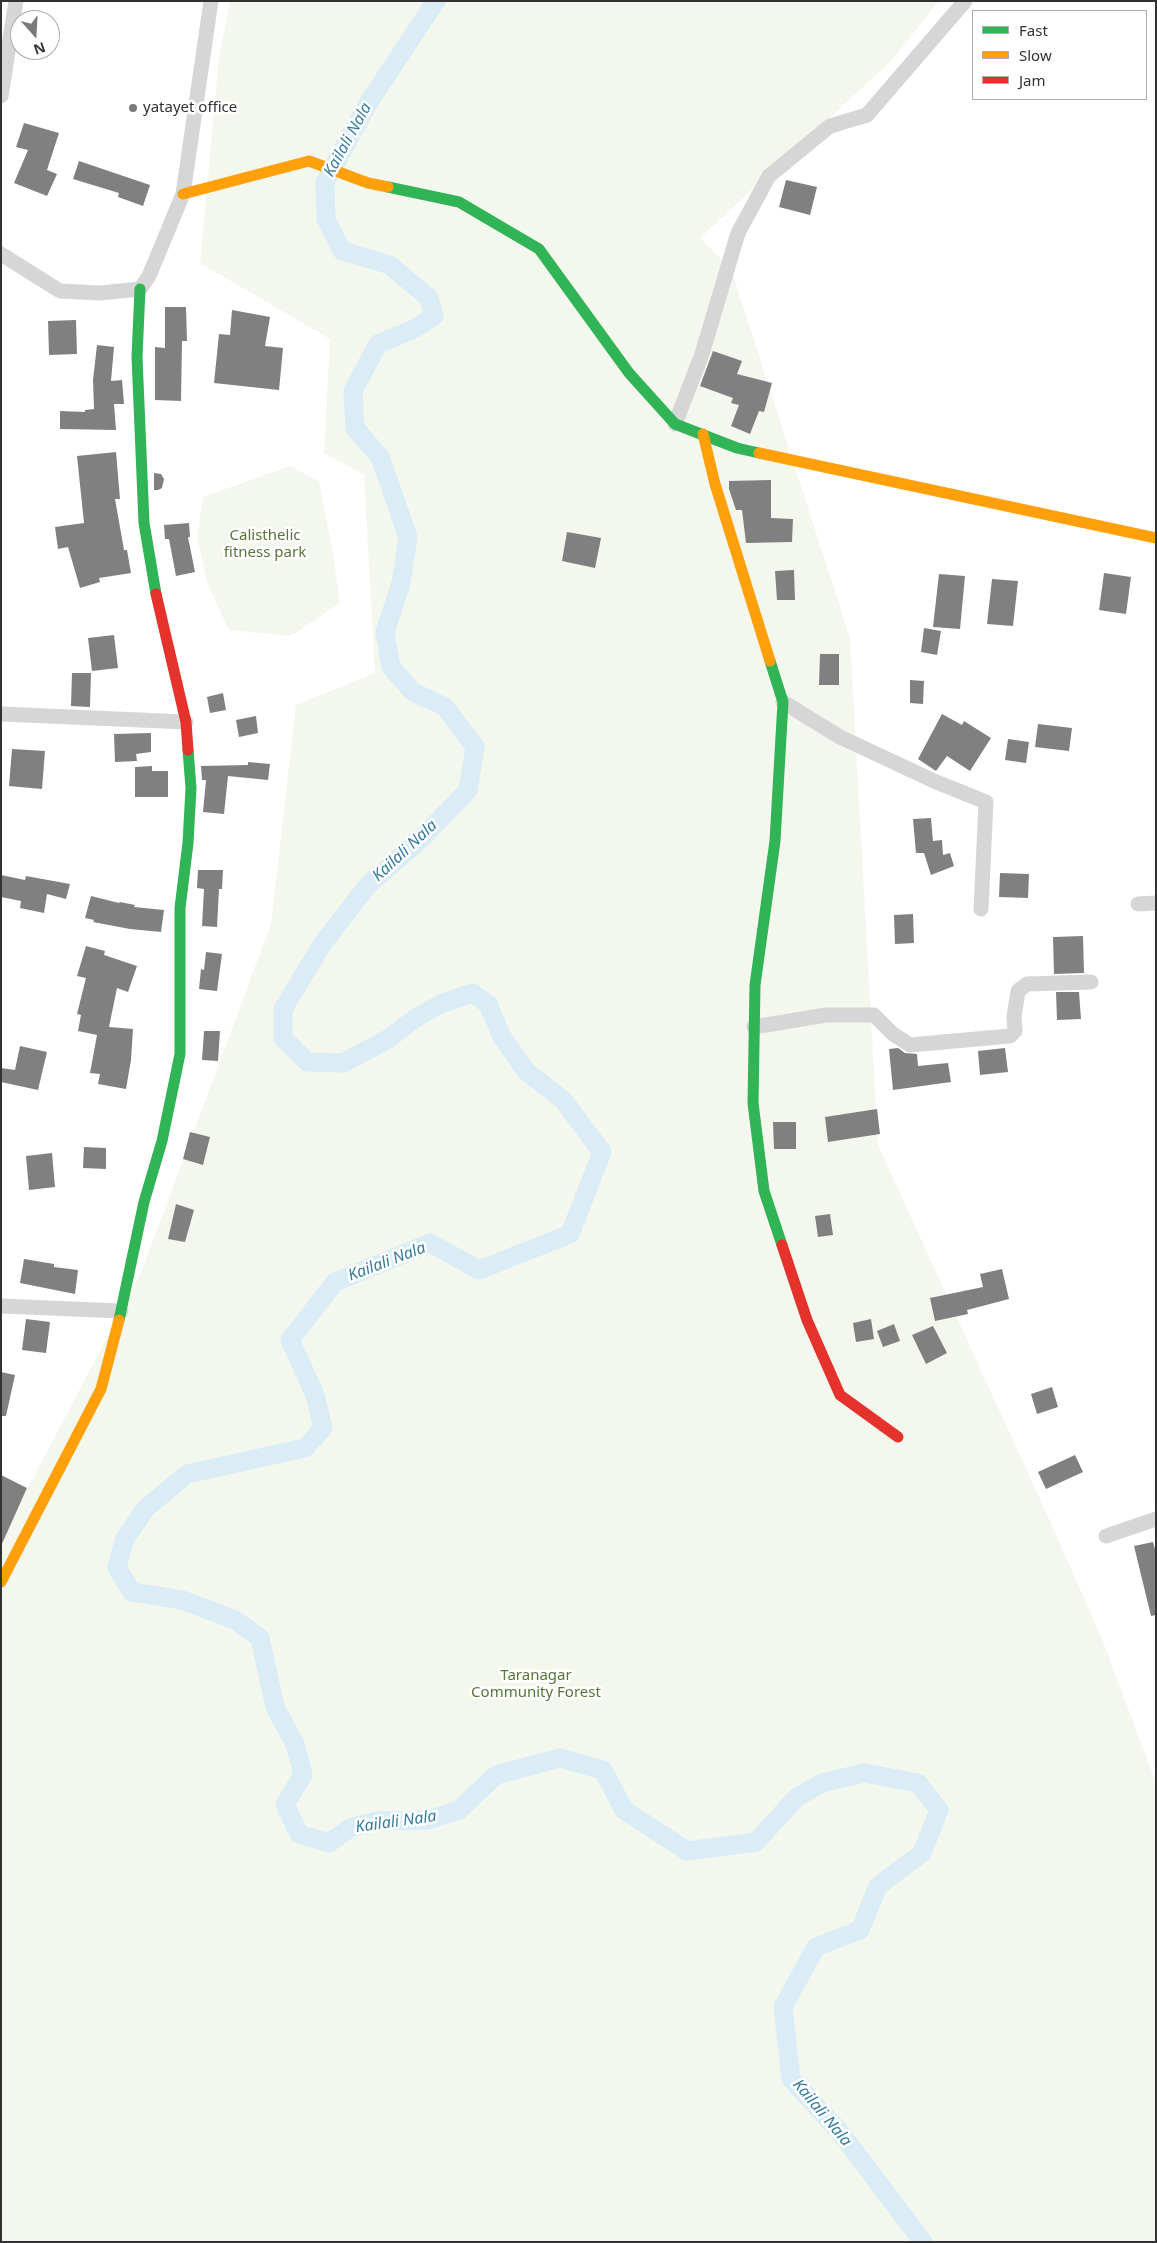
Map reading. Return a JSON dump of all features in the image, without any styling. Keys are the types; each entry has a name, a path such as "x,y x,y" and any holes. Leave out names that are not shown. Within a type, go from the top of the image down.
{"street":[{"path":"1,96 16,1"},
{"path":"1,1582 101,1389 133,1248 162,1141 180,1054 180,908 188,844 191,788 186,722 156,593 144,523 137,357 140,289 149,276 183,194 211,1"},
{"path":"675,424 702,354 738,232 769,176 830,126 867,115 966,1"},
{"path":"183,194 310,161 368,183 459,202 539,249 629,373 675,424 737,448 1156,538"},
{"path":"1,254 60,291 100,293 140,289"},
{"path":"703,434 715,484 783,702 775,841 755,985 752,1103 764,1191 807,1320 840,1395 898,1437"},
{"path":"783,702 840,737 934,781 986,802 981,909"},
{"path":"1,714 186,722"},
{"path":"1138,904 1156,903"},
{"path":"754,1026 826,1015 874,1015 893,1034 910,1044 1010,1036 1015,1031 1014,1017 1018,991 1027,984 1091,982"},
{"path":"1,1306 120,1311"},
{"path":"1106,1536 1156,1519"}],"green space":[{"name":"Taranagar Community Forest","path":"230,1 939,1 892,60 700,238 731,269 850,638 878,1145 1102,1639 1156,1783 1156,2242 1,2242 1,1539 141,1273 271,924 296,705 375,673 364,475 324,453 330,339 200,263 219,58"},
{"name":"Calisthelic fitness park","path":"290,466 319,481 340,603 291,636 229,630 208,585 197,538 203,497"}],"building":[{"path":"24,123 59,133 47,170 57,174 47,196 14,183 28,150 16,147"},
{"path":"79,161 150,185 143,206 118,197 119,193 73,179"},
{"path":"786,180 817,187 810,215 779,207"},
{"path":"165,307 186,307 187,341 182,341 181,401 155,400 155,347 165,348"},
{"path":"232,310 270,317 265,346 283,348 279,390 214,383 219,334 230,335"},
{"path":"76,320 77,354 49,355 48,321"},
{"path":"97,345 114,347 111,381 122,380 124,404 114,404 116,430 60,429 60,411 85,412 85,410 94,409 93,380"},
{"path":"713,351 742,361 737,374 772,383 764,412 759,411 750,434 731,426 739,405 731,403 733,398 700,386"},
{"path":"116,452 120,499 115,499 124,550 127,550 131,573 99,578 100,582 80,588 68,547 58,549 55,527 84,523 77,456"},
{"path":"154,473 161,474 164,479 162,488 158,490 154,490"},
{"path":"771,480 771,518 793,519 792,542 746,543 742,510 736,510 729,489 729,481"},
{"path":"189,523 190,537 188,537 195,572 176,576 169,539 165,539 164,525"},
{"path":"567,532 601,538 595,568 562,561"},
{"path":"794,570 795,600 777,600 775,571"},
{"path":"1104,573 1131,577 1126,614 1099,610"},
{"path":"939,574 965,576 960,629 933,627"},
{"path":"992,579 1018,581 1013,626 987,624"},
{"path":"924,628 941,631 937,655 921,652"},
{"path":"114,635 118,668 92,671 88,638"},
{"path":"820,654 839,654 839,685 819,685"},
{"path":"72,673 91,673 90,707 71,706"},
{"path":"910,680 924,681 923,704 910,703"},
{"path":"223,693 226,710 210,713 207,697"},
{"path":"942,714 962,725 964,721 991,738 970,771 947,756 936,771 918,759"},
{"path":"256,716 258,733 239,737 236,720"},
{"path":"1038,724 1072,728 1069,751 1035,747"},
{"path":"151,733 151,752 136,754 137,761 115,762 114,734"},
{"path":"1008,739 1029,742 1026,763 1005,760"},
{"path":"12,749 45,751 42,789 9,786"},
{"path":"248,762 270,764 268,780 228,776 224,814 203,812 206,780 202,780 201,766 248,765"},
{"path":"152,766 152,771 168,771 168,797 135,797 135,767"},
{"path":"931,818 933,841 942,840 943,855 950,853 954,866 931,875 924,853 916,853 913,819"},
{"path":"198,870 223,870 222,889 219,889 217,927 202,926 204,889 197,888"},
{"path":"1000,873 1029,874 1028,898 999,897"},
{"path":"1,875 25,880 26,876 70,884 66,899 47,894 44,913 20,908 21,901 1,897"},
{"path":"91,896 135,905 134,907 164,910 161,932 130,929 93,922 94,920 85,918"},
{"path":"913,914 914,943 895,944 894,915"},
{"path":"1083,936 1084,973 1054,974 1053,937"},
{"path":"86,946 105,951 104,955 137,966 128,992 117,988 109,1027 133,1029 131,1060 126,1089 98,1084 100,1074 90,1073 97,1035 78,1031 81,1015 77,1014 86,978 77,976"},
{"path":"206,952 222,954 217,991 199,989 201,969 204,970"},
{"path":"1056,992 1079,992 1081,1019 1057,1020"},
{"path":"204,1031 220,1031 218,1061 202,1060"},
{"path":"20,1046 47,1052 38,1090 1,1082 1,1068 15,1070"},
{"path":"898,1048 905,1053 917,1054 918,1066 948,1063 951,1082 893,1090 889,1049"},
{"path":"1005,1048 1008,1072 980,1075 978,1051"},
{"path":"877,1109 880,1134 828,1142 825,1117"},
{"path":"773,1122 796,1122 796,1149 774,1149"},
{"path":"190,1132 210,1137 203,1165 183,1159"},
{"path":"84,1147 106,1148 106,1169 83,1168"},
{"path":"52,1153 55,1187 29,1190 26,1156"},
{"path":"176,1204 194,1210 185,1242 168,1239"},
{"path":"830,1214 833,1235 818,1237 815,1216"},
{"path":"24,1259 54,1264 54,1267 78,1270 75,1294 20,1283"},
{"path":"1002,1269 1009,1299 967,1310 968,1314 935,1321 930,1298 983,1287 980,1274"},
{"path":"26,1319 50,1322 46,1353 22,1350"},
{"path":"871,1319 874,1339 856,1342 853,1323"},
{"path":"894,1324 900,1341 883,1347 877,1331"},
{"path":"933,1326 947,1353 926,1364 912,1335"},
{"path":"1,1372 15,1375 6,1416 1,1416"},
{"path":"1052,1387 1058,1407 1037,1414 1031,1394"},
{"path":"1075,1455 1083,1472 1046,1489 1038,1472"},
{"path":"1,1475 27,1488 1,1546"},
{"path":"1153,1542 1156,1553 1156,1615 1151,1616 1134,1546"}],"waterway":[{"name":"Kailali Nala","path":"436,1 369,102 325,182 326,219 342,251 390,265 429,298 434,316 414,329 378,344 353,391 355,428 380,457 408,537 401,583 385,632 391,667 413,692 445,707 475,747 468,790 420,840 368,885 323,943 283,1009 283,1038 307,1062 343,1063 388,1039 417,1017 441,1004 472,993 488,1004 502,1037 526,1071 563,1100 602,1152 570,1234 479,1270 430,1243 335,1282 290,1340 315,1395 323,1428 305,1448 187,1474 146,1508 124,1540 117,1568 132,1592 182,1600 235,1620 260,1638 275,1707 295,1744 303,1775 285,1804 299,1834 329,1843 350,1828 377,1821 428,1820 459,1810 496,1775 560,1758 603,1770 624,1810 687,1851 756,1842 796,1798 822,1783 864,1773 918,1783 939,1810 922,1853 878,1886 860,1930 816,1947 783,2007 791,2079 840,2132 923,2242"}],"traffic: fast":[{"path":"388,187 459,202 539,249 629,373 675,424 737,448 759,453"},
{"path":"140,289 137,357 144,523 156,594"},
{"path":"770,661 783,702 775,841 755,985 753,1103 764,1191 782,1245"},
{"path":"119,1320 144,1202 162,1141 180,1054 180,908 188,843 191,788 188,750"}],"traffic: slow":[{"path":"183,194 309,161 368,183 388,187"},
{"path":"703,434 715,484 770,661"},
{"path":"759,453 1156,538"},
{"path":"1,1582 101,1389 119,1320"}],"traffic: jam":[{"path":"156,594 186,722 188,750"},
{"path":"782,1245 807,1320 840,1395 898,1437"}],"place":[{"name":"yatayet office","path":"133,108"}]}
